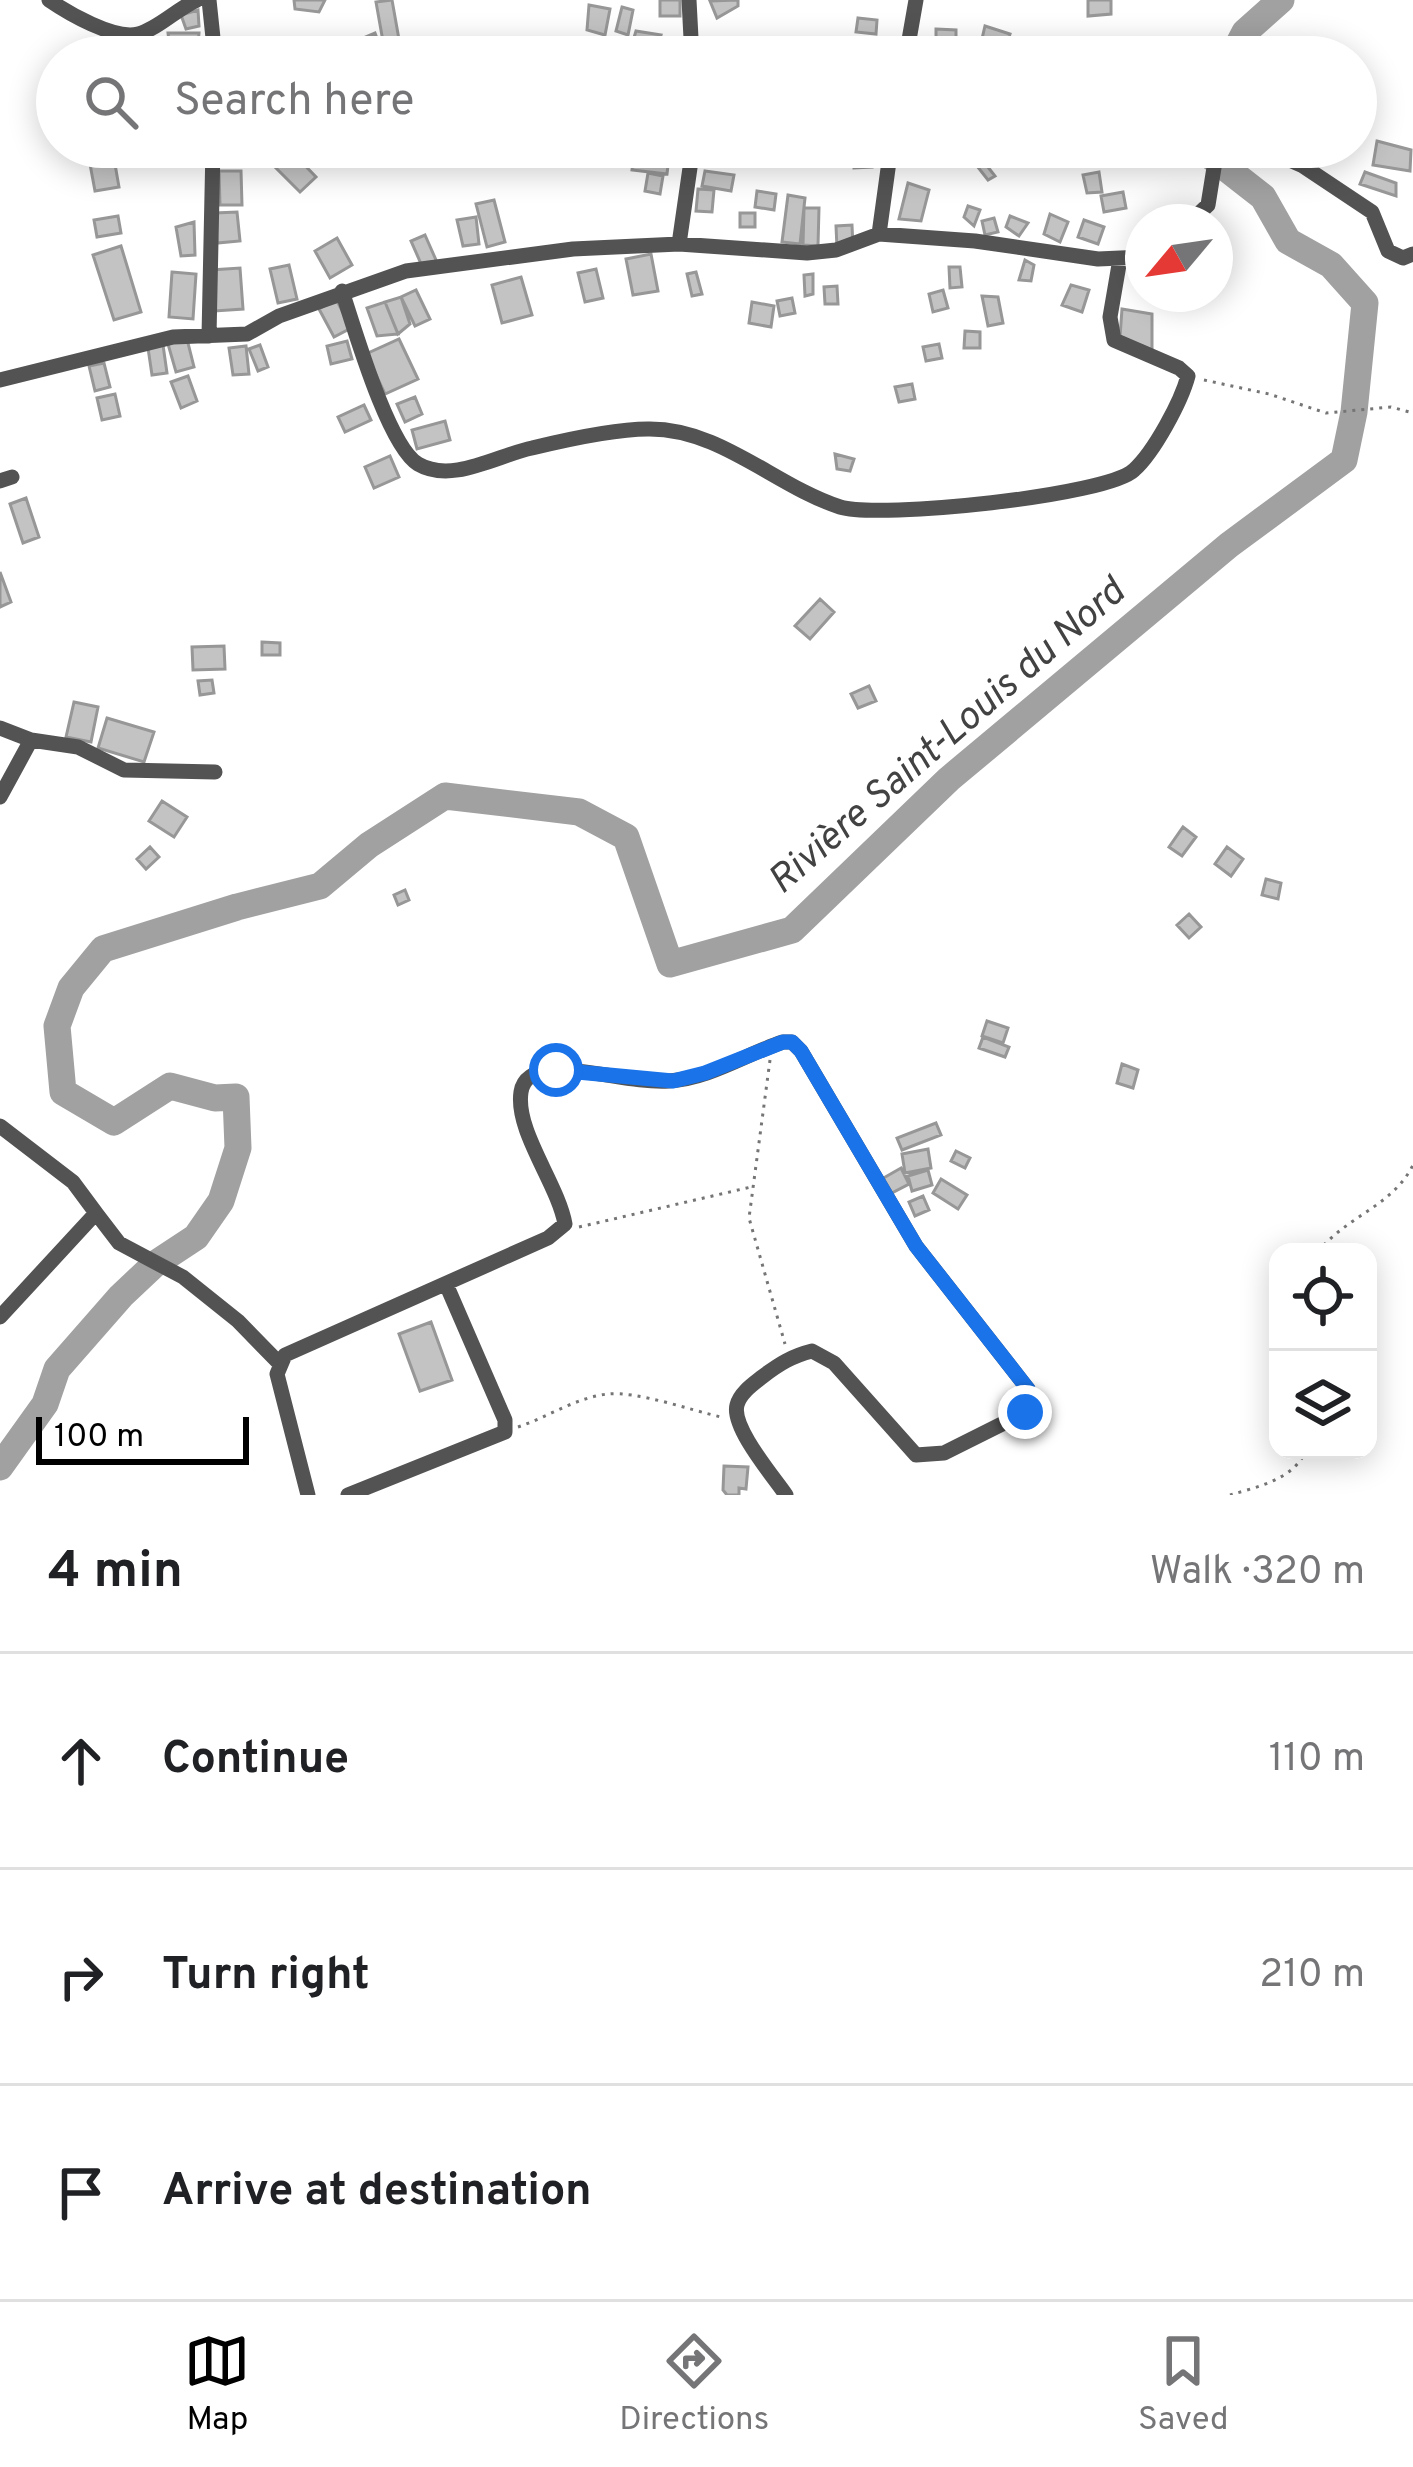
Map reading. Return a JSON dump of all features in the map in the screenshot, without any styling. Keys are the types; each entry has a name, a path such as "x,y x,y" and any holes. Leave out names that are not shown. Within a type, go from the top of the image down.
{"street":[{"path":"49,0 76,18 139,34 197,0"},
{"path":"209,0 213,36"},
{"path":"689,0 691,36"},
{"path":"910,36 916,0"},
{"path":"209,335 213,168"},
{"path":"679,244 690,168"},
{"path":"879,234 888,168"},
{"path":"1208,204 1213,168"},
{"path":"1306,168 1372,212 1388,251 1403,258 1413,254"},
{"path":"0,380 173,337 248,334 279,316 406,271 573,249 679,244 807,253 836,250 879,234 1125,259"},
{"path":"342,291 400,447 424,467 468,468 529,448 649,429 700,437 838,506 869,513 1012,499 1103,484 1133,472 1179,403 1187,376 1114,340 1110,317 1120,260"},
{"path":"0,728 31,740 78,747 124,770 215,772"},
{"path":"0,797 31,740"},
{"path":"308,1495 277,1374 279,1363 295,1348 446,1284 560,1231 565,1224 522,1115 521,1090 527,1079 535,1072 556,1070 673,1081 792,1042 903,1227 1028,1389 1033,1404 944,1454 916,1455 834,1363 812,1351 788,1357 743,1394 736,1406 737,1420 786,1495"},
{"path":"3,1132 73,1182 119,1243 183,1277 238,1321 279,1363"},
{"path":"0,1318 96,1213"},
{"path":"348,1495 505,1432 505,1420 446,1284"}],"path":[{"path":"1187,376 1269,394 1326,413 1391,407 1413,412"},
{"path":"771,1046 749,1219 788,1357"},
{"path":"1325,1243 1388,1198 1413,1165"},
{"path":"560,1231 751,1187"},
{"path":"505,1432 607,1394 632,1395 737,1420"},
{"path":"1230,1495 1270,1484 1303,1459"}],"building":[{"path":"294,0 325,0 319,12 295,9"},
{"path":"392,0 398,36 382,36 376,2"},
{"path":"660,0 680,0 680,16 660,16"},
{"path":"738,0 738,6 717,18 710,1"},
{"path":"1088,0 1111,0 1111,14 1088,16"},
{"path":"589,5 610,9 605,35 587,30"},
{"path":"622,7 633,10 628,35 616,31"},
{"path":"198,10 199,26 186,29 181,15"},
{"path":"858,18 877,20 876,34 856,32"},
{"path":"985,26 1010,34 1009,36 983,36"},
{"path":"936,29 956,30 956,36 936,36"},
{"path":"168,33 199,33 199,36"},
{"path":"1377,141 1411,150 1410,171 1377,166"},
{"path":"91,168 116,168 119,187 95,191"},
{"path":"276,168 307,168 316,177 300,192"},
{"path":"632,168 668,168 667,174"},
{"path":"979,168 989,168 995,176 988,180"},
{"path":"219,171 241,171 242,205 220,205"},
{"path":"705,171 734,175 731,191 702,186"},
{"path":"1099,172 1102,192 1087,193 1083,175"},
{"path":"1365,172 1396,183 1396,196 1360,184"},
{"path":"648,173 663,176 660,194 645,191"},
{"path":"908,183 929,190 921,221 899,219"},
{"path":"698,189 714,190 712,212 696,211"},
{"path":"757,191 776,194 774,210 755,207"},
{"path":"1123,192 1125,208 1104,212 1101,196"},
{"path":"788,195 805,198 800,244 782,242"},
{"path":"494,200 505,242 487,247 476,204"},
{"path":"968,206 980,210 974,226 964,217"},
{"path":"804,208 819,208 818,246 803,245"},
{"path":"237,212 240,241 217,243 215,213"},
{"path":"740,213 755,213 755,227 740,227"},
{"path":"1050,214 1068,222 1060,242 1044,234"},
{"path":"118,216 121,233 97,237 94,220"},
{"path":"1010,216 1028,223 1019,236 1006,227"},
{"path":"476,217 479,244 463,246 457,220"},
{"path":"994,218 998,232 985,235 982,221"},
{"path":"1084,220 1104,227 1098,244 1078,237"},
{"path":"194,222 195,255 181,256 176,227"},
{"path":"852,225 853,247 837,248 836,226"},
{"path":"425,235 436,260 422,266 411,241"},
{"path":"337,238 352,265 330,278 315,251"},
{"path":"121,246 141,312 114,320 93,255"},
{"path":"651,254 658,291 633,295 626,259"},
{"path":"1025,260 1034,265 1031,281 1019,280"},
{"path":"289,265 297,299 278,303 270,269"},
{"path":"949,267 960,267 962,287 950,288"},
{"path":"240,268 243,309 215,311 211,270"},
{"path":"596,269 603,298 585,302 578,273"},
{"path":"172,272 196,274 193,319 169,317"},
{"path":"696,272 702,294 692,296 687,274"},
{"path":"813,274 813,294 805,296 804,275"},
{"path":"521,277 532,315 502,323 492,285"},
{"path":"1071,285 1089,290 1082,312 1062,305"},
{"path":"837,286 838,304 825,304 824,287"},
{"path":"416,290 430,319 415,326 401,297"},
{"path":"943,290 948,308 933,312 929,294"},
{"path":"982,296 998,297 1003,323 988,326"},
{"path":"401,297 410,324 398,334 385,302"},
{"path":"792,298 795,313 780,316 777,301"},
{"path":"336,299 351,328 334,337 319,309"},
{"path":"385,302 398,334 377,336 367,308"},
{"path":"752,302 774,306 771,327 749,323"},
{"path":"1122,309 1152,314 1152,350 1120,337"},
{"path":"965,331 980,332 980,348 964,348"},
{"path":"187,339 194,367 176,372 168,344"},
{"path":"399,339 418,379 385,394 366,354"},
{"path":"347,341 352,359 331,364 327,346"},
{"path":"939,344 942,358 926,361 923,347"},
{"path":"163,345 167,373 152,375 148,348"},
{"path":"260,345 268,367 258,371 249,349"},
{"path":"246,346 249,374 233,375 229,348"},
{"path":"104,363 110,387 95,391 89,366"},
{"path":"188,376 197,401 181,408 171,382"},
{"path":"912,384 915,399 899,402 895,387"},
{"path":"115,394 120,416 102,420 97,398"},
{"path":"415,397 422,414 405,422 397,404"},
{"path":"364,405 371,420 345,432 338,417"},
{"path":"445,421 450,440 417,449 412,430"},
{"path":"835,454 854,459 850,471 837,469"},
{"path":"390,456 399,477 374,488 365,467"},
{"path":"26,498 39,537 23,543 10,504"},
{"path":"0,572 11,602 0,607"},
{"path":"820,599 834,612 810,639 795,626"},
{"path":"262,642 280,643 280,655 262,655"},
{"path":"224,646 225,669 193,670 192,647"},
{"path":"212,680 214,693 200,695 198,681"},
{"path":"869,686 876,701 858,708 851,694"},
{"path":"74,702 98,707 91,742 66,737"},
{"path":"107,718 154,732 144,762 98,748"},
{"path":"162,801 187,817 174,837 149,821"},
{"path":"1183,827 1196,837 1182,856 1169,847"},
{"path":"150,847 159,857 146,869 137,859"},
{"path":"1227,847 1243,859 1231,876 1215,864"},
{"path":"1266,879 1281,883 1278,899 1262,895"},
{"path":"405,890 409,900 398,905 394,895"},
{"path":"1189,914 1201,927 1189,938 1177,925"},
{"path":"987,1021 1008,1028 1003,1043 982,1036"},
{"path":"983,1037 1009,1047 1005,1057 979,1048"},
{"path":"1122,1064 1138,1070 1133,1088 1117,1083"},
{"path":"936,1123 941,1135 902,1150 897,1138"},
{"path":"928,1149 931,1168 905,1173 902,1154"},
{"path":"956,1151 970,1158 965,1168 951,1161"},
{"path":"901,1168 909,1184 888,1195 880,1180"},
{"path":"928,1170 932,1185 912,1191 908,1176"},
{"path":"941,1179 967,1195 958,1209 933,1193"},
{"path":"923,1196 929,1210 915,1216 909,1202"},
{"path":"431,1322 452,1380 420,1391 399,1334"},
{"path":"724,1466 748,1467 746,1489 739,1488 739,1495 723,1490"}],"waterway":[{"name":"Rivière Saint-Louis du Nord","path":"1243,36 1281,0"},
{"name":"Rivière Saint-Louis du Nord","path":"0,1467 45,1404 57,1369 121,1296 155,1264 196,1237 221,1201 238,1148 236,1097 215,1098 170,1086 114,1122 63,1092 57,1026 71,988 103,949 320,886 369,845 445,796 579,812 626,837 670,964 792,930 949,779 1229,545 1344,460 1365,303 1331,265 1288,241 1263,197 1226,168"}],"route":[{"path":"556,1070 673,1081 792,1042 916,1246 1028,1389 1033,1404 1025,1412"}]}
